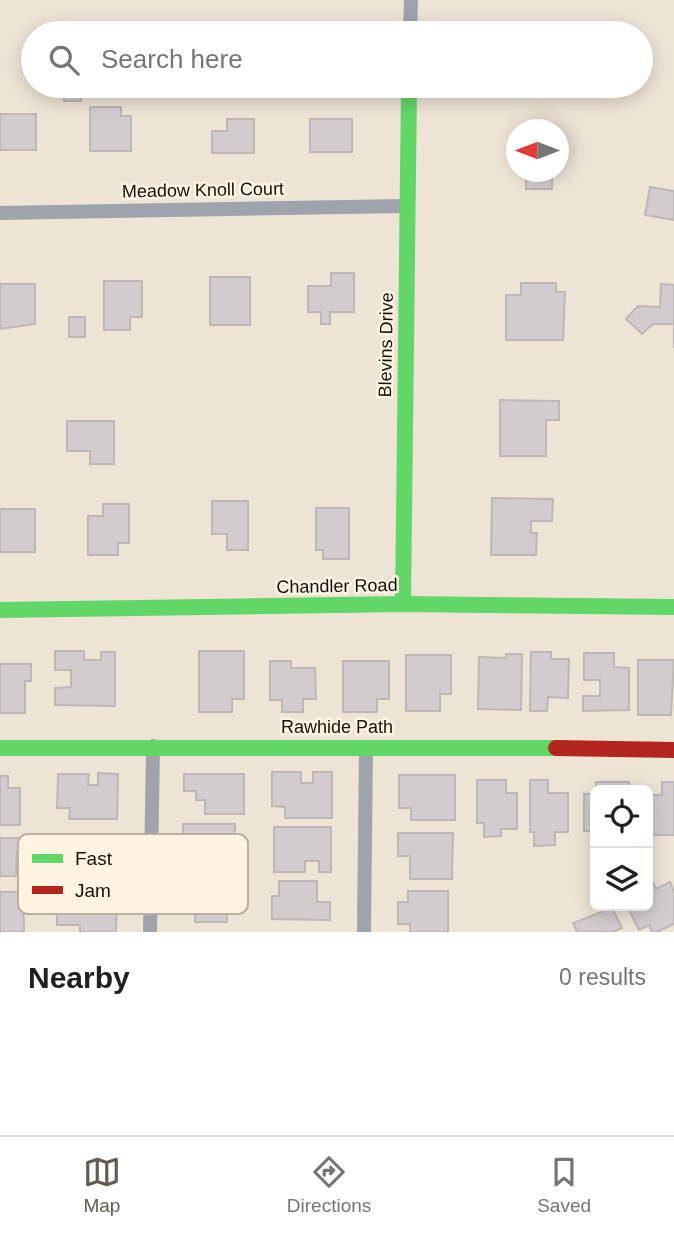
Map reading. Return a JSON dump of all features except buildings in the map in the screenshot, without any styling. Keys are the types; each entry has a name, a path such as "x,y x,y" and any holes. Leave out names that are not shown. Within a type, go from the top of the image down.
{"street":[{"path":"410,21 411,0"},
{"name":"Blevins Drive","path":"403,604 409,98"},
{"name":"Meadow Knoll Court","path":"0,213 406,206"},
{"name":"Chandler Road","path":"0,610 403,604 674,607"},
{"path":"152,834 153,746"},
{"name":"Rawhide Path","path":"0,748 153,746 674,750"},
{"path":"364,932 366,747"},
{"path":"150,914 150,932"}],"traffic: fast":[{"path":"403,604 409,98"},
{"path":"0,610 403,604 674,607"},
{"path":"0,748 556,748"}],"traffic: jam":[{"path":"556,748 674,750"}]}
